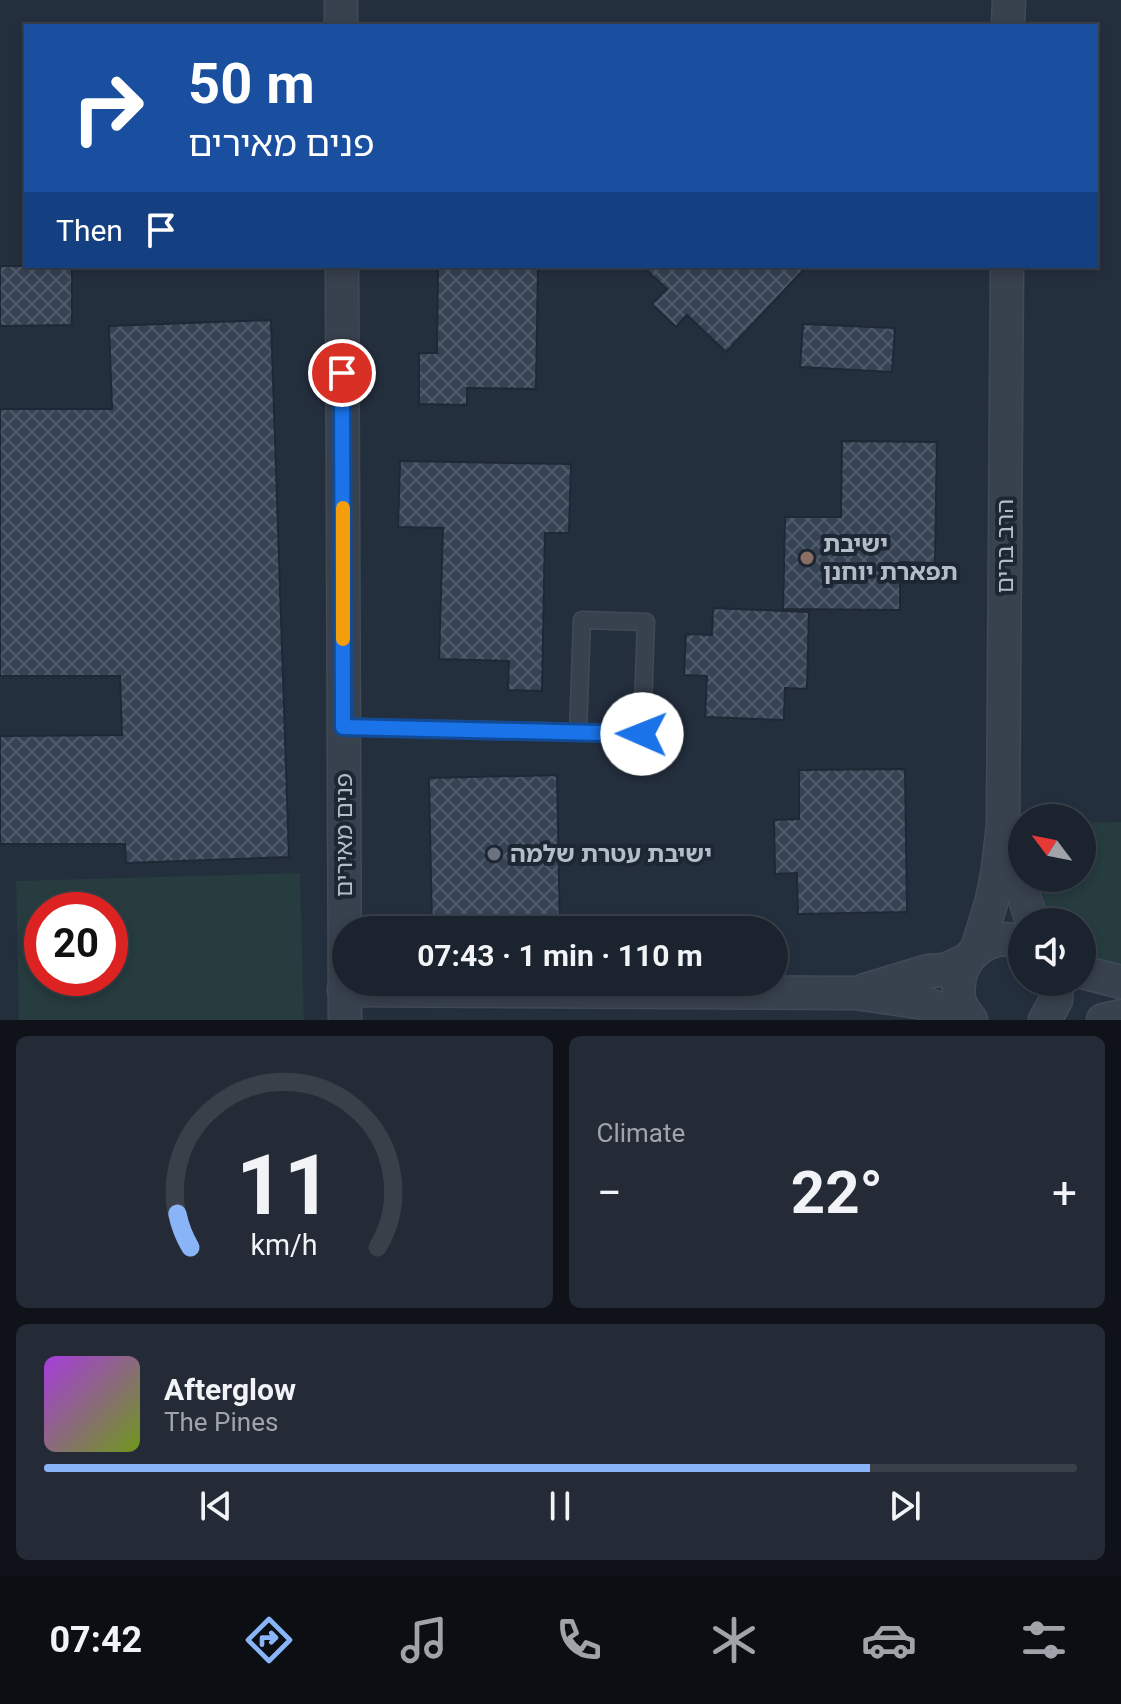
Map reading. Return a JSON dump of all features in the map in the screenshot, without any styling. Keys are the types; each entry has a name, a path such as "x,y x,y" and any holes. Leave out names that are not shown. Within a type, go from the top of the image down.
{"street":[{"path":"341,0 341,24"},
{"path":"1008,24 1009,0"},
{"name":"פנים מאירים","path":"342,268 345,1005"},
{"name":"הרב ברים","path":"971,1020 959,998 959,978 972,954 992,900 1003,825 1007,268"},
{"name":"הרב ברים","path":"1003,825 1028,908"},
{"path":"855,993 928,971 945,970 998,939 1008,938"},
{"path":"1096,976 1121,982"},
{"path":"345,1005 855,993 925,1003 964,1020"},
{"path":"1045,1020 1056,996"},
{"path":"1103,1020 1121,1016"}],"lane":[{"path":"343,727 642,734 646,622 582,620 578,732"}],"green space":[{"path":"1121,822 1121,965 1096,960 1096,908 1045,908 1044,905 1043,892 1096,892 1096,823"},
{"path":"300,873 304,1020 19,1020 16,881"}],"building":[{"path":"0,266 72,268 72,325 0,326"},
{"path":"438,268 538,268 536,389 467,388 467,405 419,404 419,353 437,353"},
{"path":"644,268 805,268 726,352 687,315 676,327 652,304 667,289"},
{"path":"271,320 289,857 126,863 125,844 0,844 0,736 122,735 120,676 0,676 0,409 112,409 109,326"},
{"path":"803,324 895,328 892,372 800,367"},
{"path":"842,441 937,442 935,563 900,562 900,610 783,609 785,517 841,517"},
{"path":"400,461 571,464 569,533 545,533 542,691 508,690 509,661 439,659 443,528 398,527"},
{"path":"713,608 809,612 807,689 785,688 784,720 705,717 707,676 684,675 686,634 712,635"},
{"path":"905,769 907,912 798,914 797,873 775,874 774,820 799,819 799,770"},
{"name":"ישיבת עטרת שלמה","path":"557,775 560,916 432,916 429,778"}],"slow traffic":[{"path":"343,508 343,639"}],"place":[{"name":"ישיבת תפארת יוחנן","path":"807,558"},
{"name":"ישיבת עטרת שלמה","path":"494,854"}],"route":[{"path":"342,373 343,727 642,734"}]}
